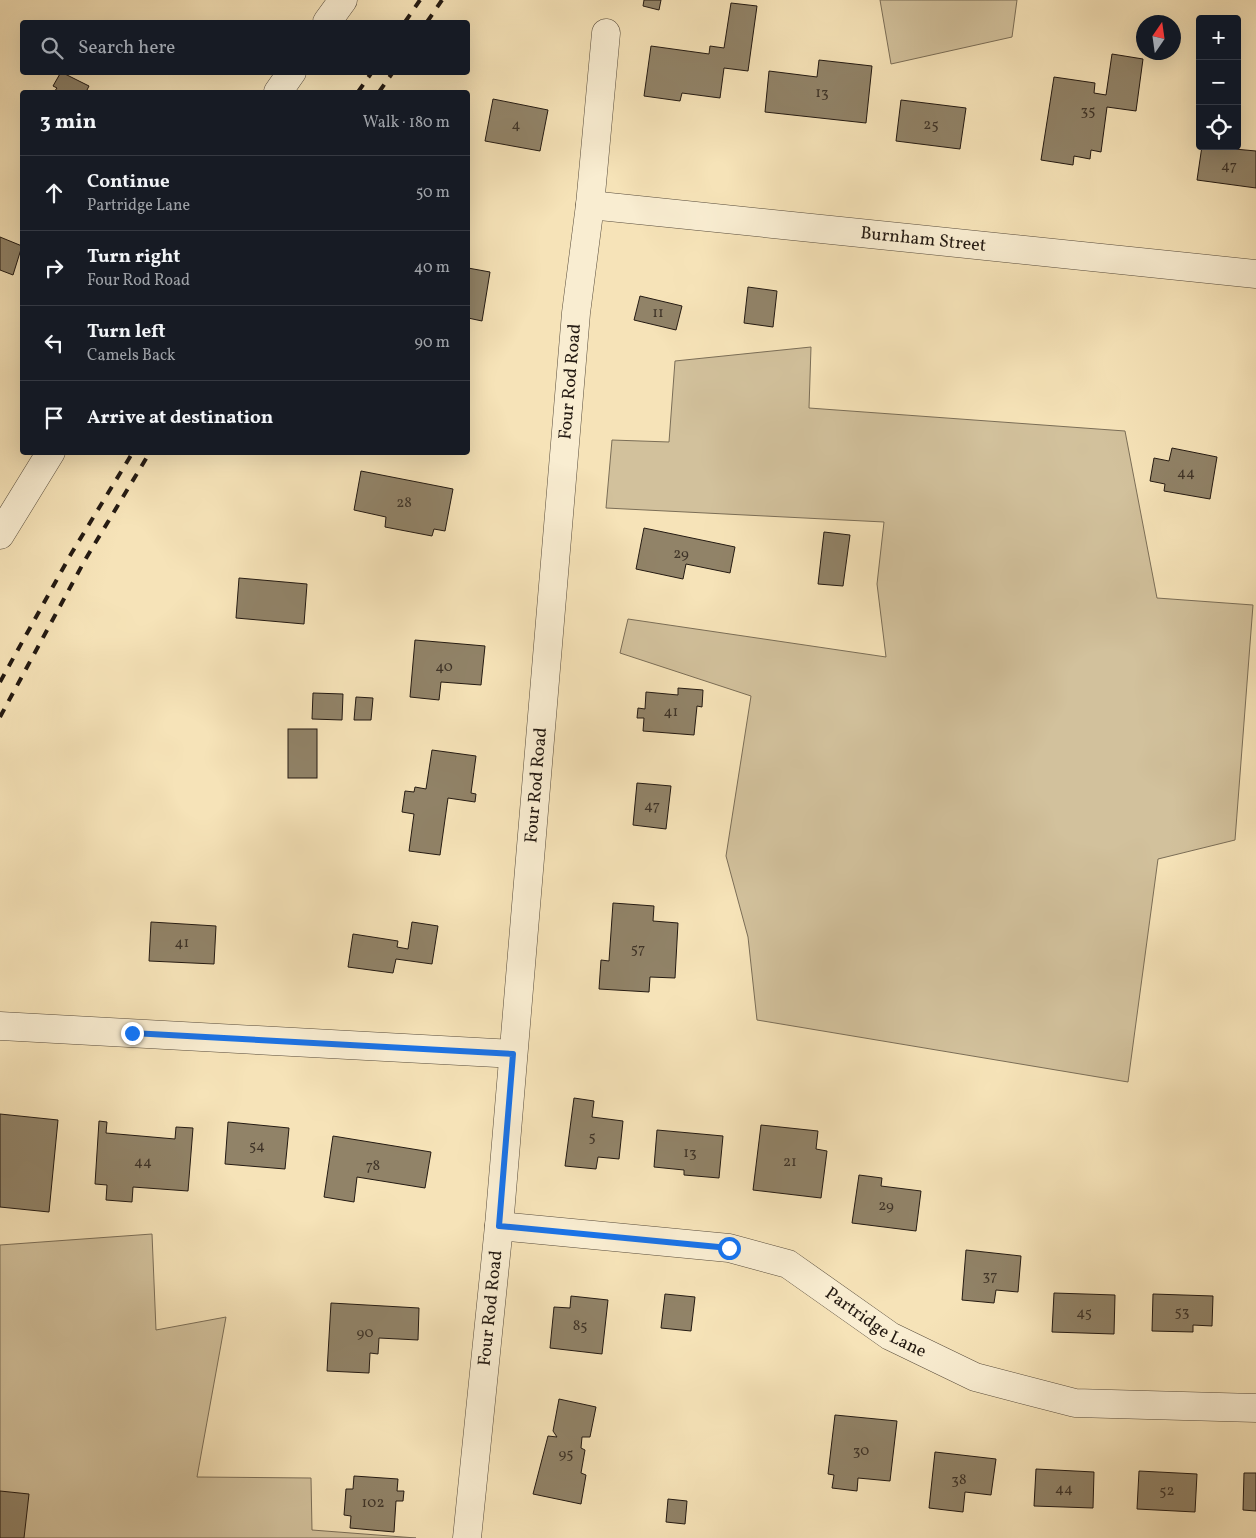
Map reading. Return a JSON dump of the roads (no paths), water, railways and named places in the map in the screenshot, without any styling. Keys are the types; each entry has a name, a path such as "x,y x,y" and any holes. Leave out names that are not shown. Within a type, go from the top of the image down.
{"street":[{"path":"328,20 343,0"},
{"name":"Four Rod Road","path":"467,1538 499,1226 576,313 590,205 606,33"},
{"path":"279,90 290,75"},
{"name":"Burnham Street","path":"590,205 1256,274"},
{"path":"0,535 49,455"},
{"path":"0,1026 513,1054"},
{"name":"Partridge Lane","path":"499,1226 729,1248 788,1264 890,1336 975,1377 1076,1403 1256,1408"}],"railway":[{"path":"406,20 420,0"},
{"path":"428,20 442,0"},
{"path":"359,90 370,75"},
{"path":"380,90 391,75"},
{"path":"0,682 71,554 131,455"},
{"path":"0,717 85,560 148,455"}]}
